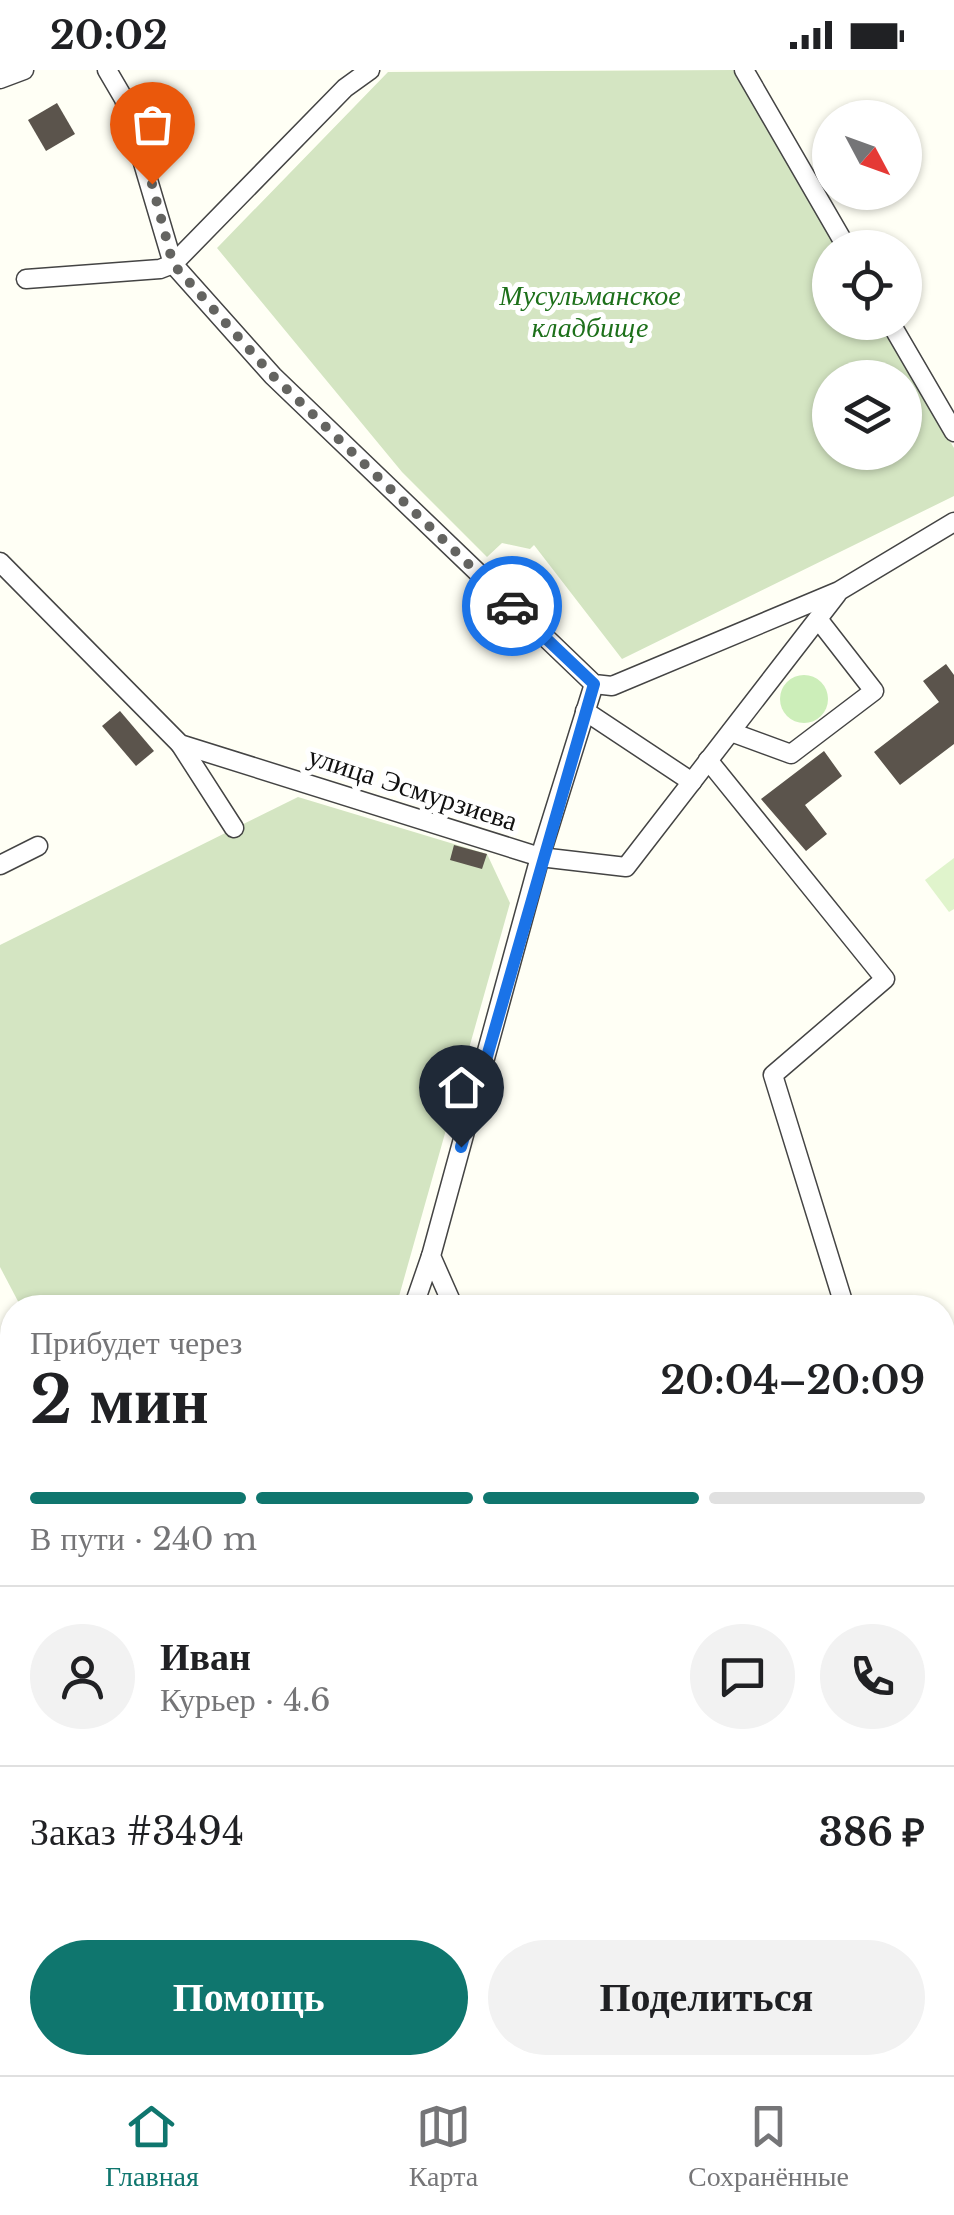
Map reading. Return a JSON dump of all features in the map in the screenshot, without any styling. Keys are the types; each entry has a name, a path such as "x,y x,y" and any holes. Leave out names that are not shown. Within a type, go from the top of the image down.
{"street":[{"path":"0,78 24,70"},
{"path":"108,70 124,99 173,264 273,376 594,684 612,686 839,592 954,522"},
{"path":"26,279 173,264 345,88 370,70"},
{"path":"744,70 837,230"},
{"path":"900,340 954,432"},
{"name":"улица Эсмурзиева","path":"0,562 180,744 540,857 418,1295"},
{"path":"594,684 540,857 626,867 839,592"},
{"path":"731,732 791,754 874,691 818,619"},
{"path":"585,711 692,782"},
{"path":"180,744 234,828"},
{"path":"708,760 885,979 773,1076 841,1295"},
{"path":"0,866 38,846"},
{"path":"431,1256 448,1295"}],"green space":[{"name":"Мусульманское кладбище","path":"733,70 826,230 812,230 812,340 890,340 902,360 812,360 812,470 922,470 922,394 954,448 954,496 622,659 534,545 530,549 502,543 487,557 402,472 217,248 388,72"},
{"path":"804,675 821,682 828,699 821,716 804,723 787,716 780,699 787,682"},
{"path":"298,797 487,854 510,903 399,1295 15,1295 0,1267 0,945"},
{"path":"954,858 954,909 949,912 925,880"}],"building":[{"path":"57,103 75,134 46,151 28,120"},
{"path":"946,664 954,675 954,744 900,785 874,752 939,702 923,681"},
{"path":"120,711 154,751 136,766 102,726"},
{"path":"824,751 842,776 805,805 827,834 806,851 761,799"},
{"path":"454,845 487,854 482,869 450,860"}],"way so far":[{"path":"152,184 173,264 273,376 512,606"}],"route":[{"path":"461,1147 540,857 594,684 512,606"}]}
